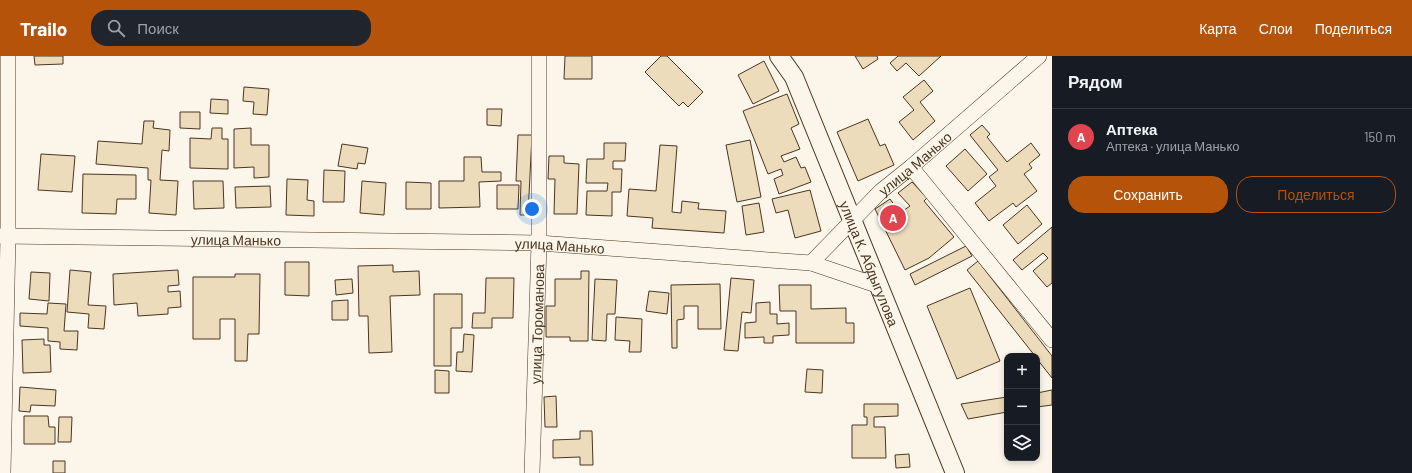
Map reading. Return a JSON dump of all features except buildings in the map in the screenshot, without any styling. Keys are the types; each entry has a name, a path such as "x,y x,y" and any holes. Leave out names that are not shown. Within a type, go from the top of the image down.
{"street":[{"path":"3,473 4,236 8,56"},
{"name":"улица Тороманова","path":"532,473 538,243 539,56"},
{"name":"улица К. Абдыгулова","path":"779,56 794,77 955,473"},
{"name":"улица Манько","path":"4,236 538,243 811,263 881,191 911,167 1039,56"},
{"path":"911,167 1052,340"},
{"path":"811,263 879,286"}],"place":[{"name":"Аптека","path":"893,218"}]}
